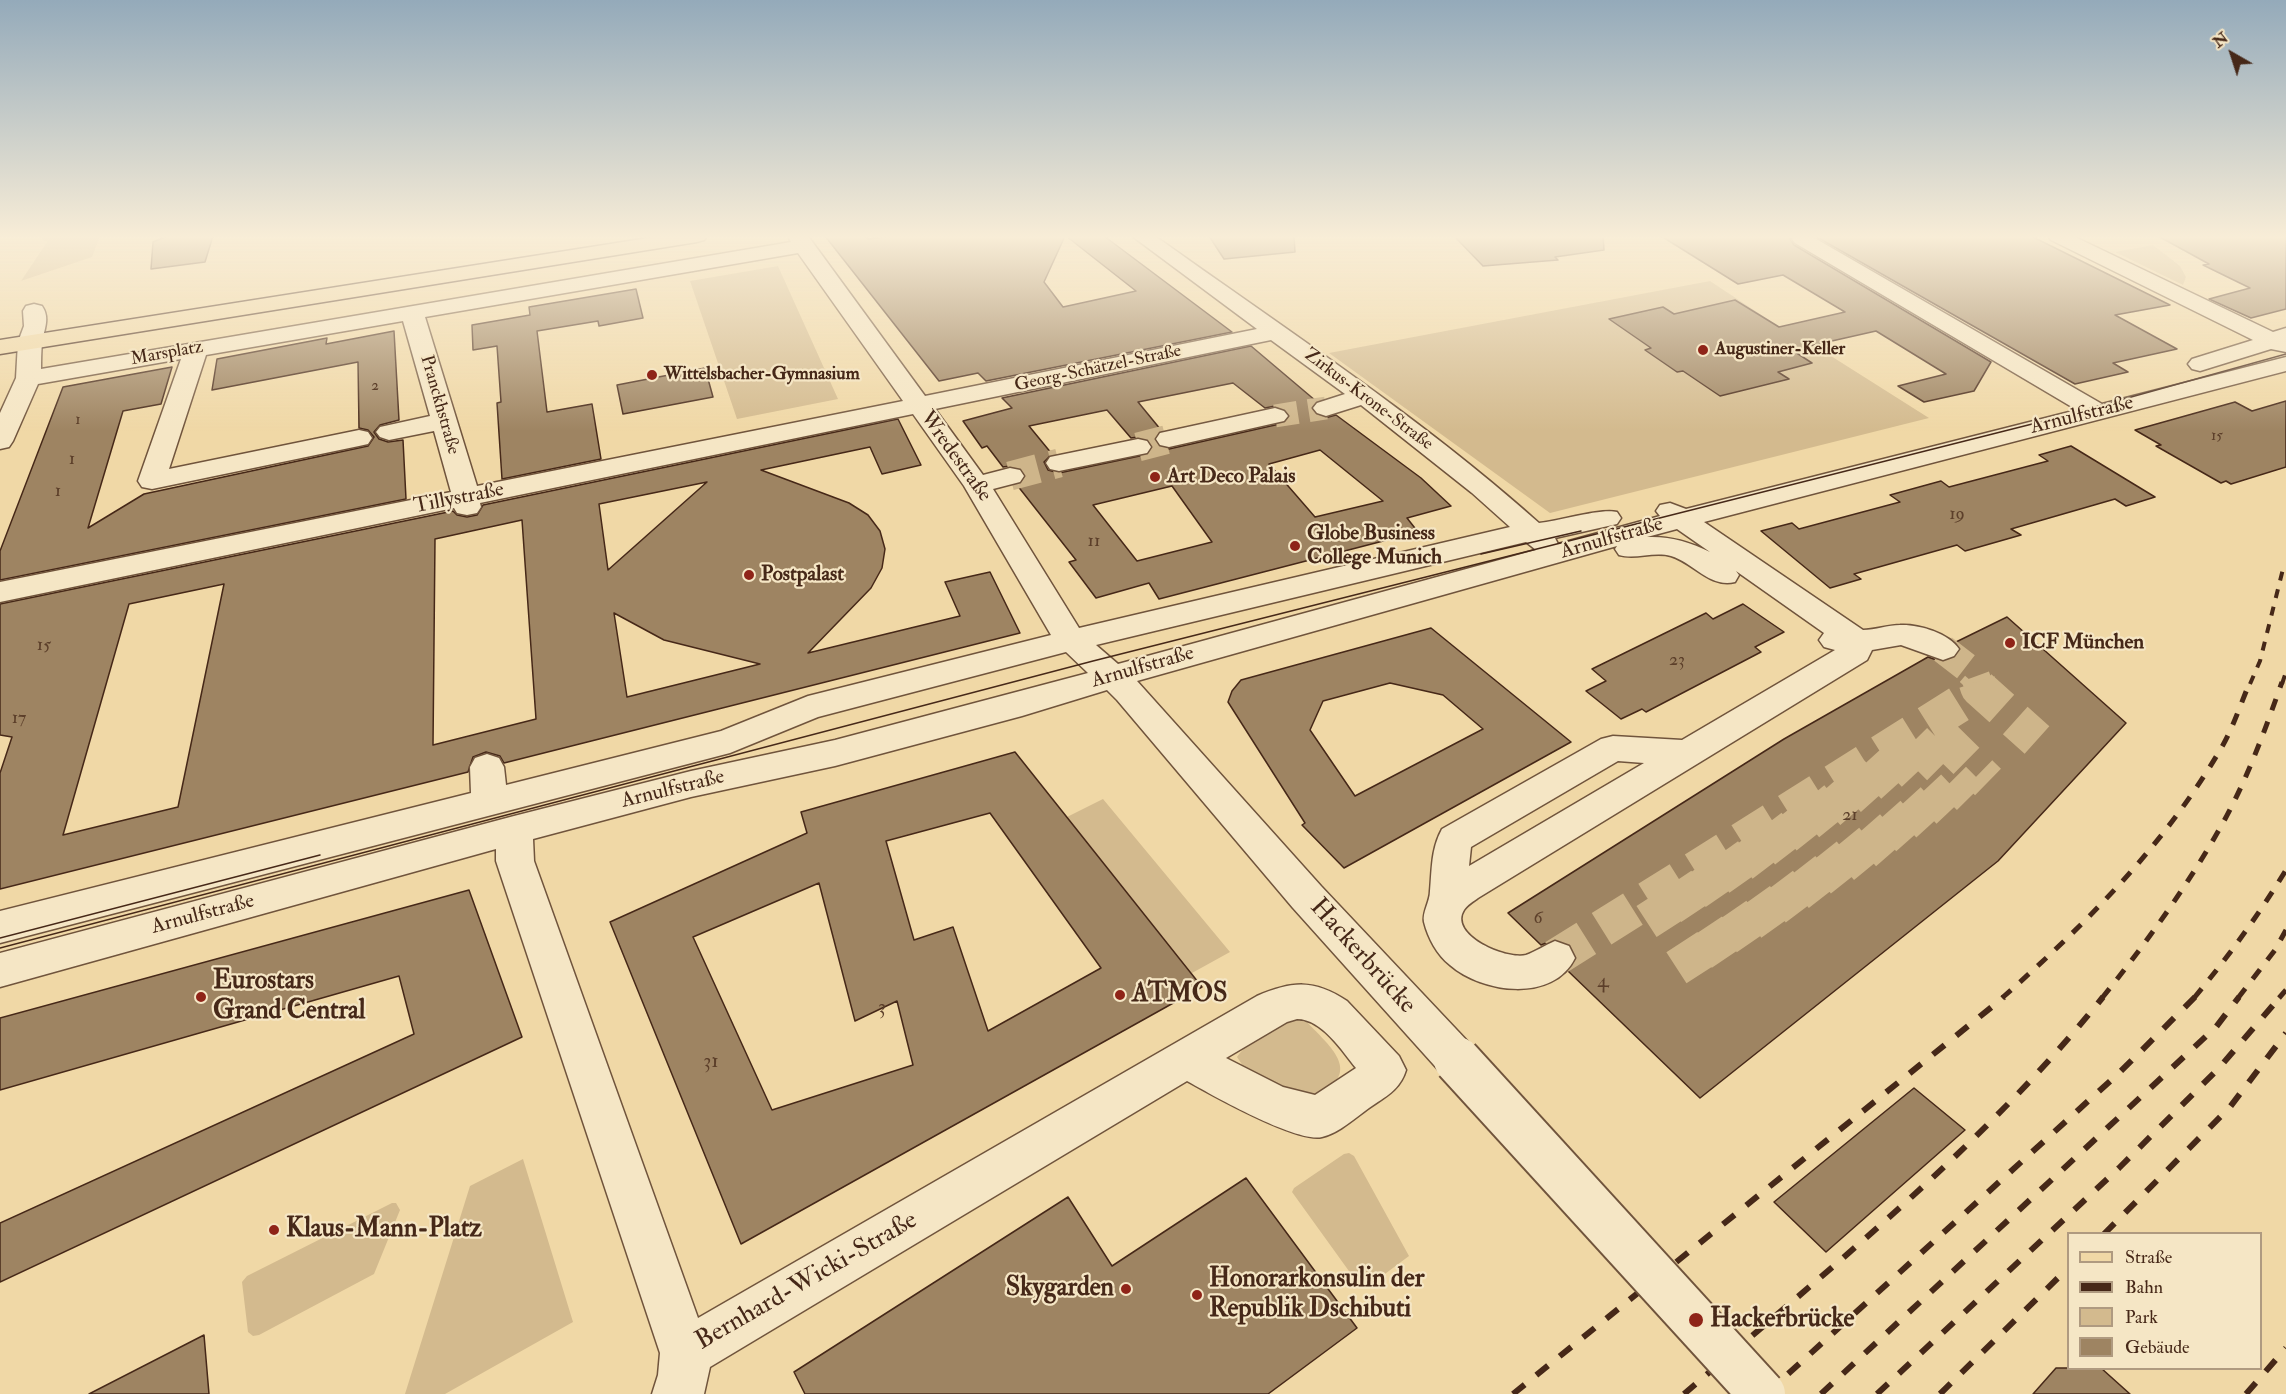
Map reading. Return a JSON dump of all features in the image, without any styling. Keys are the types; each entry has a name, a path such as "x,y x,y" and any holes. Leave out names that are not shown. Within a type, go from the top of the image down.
{"main road":[{"path":"0,332 196,301"},
{"path":"0,346 33,326 217,301"}],"street":[{"name":"Marsplatz","path":"28,378 472,301"},
{"name":"Wredestraße","path":"844,301 977,485 1064,631 1112,677"},
{"name":"Zirkus-Krone-Straße","path":"1232,301 1365,396 1482,487 1556,555"},
{"path":"1908,301 2100,413"},
{"path":"2196,301 2281,341"},
{"name":"Pranckhstraße","path":"412,312 467,502"},
{"path":"0,441 28,378 33,326"},
{"name":"Georg-Schätzel-Straße","path":"918,406 1278,332"},
{"name":"Arnulfstraße","path":"0,927 502,816 691,784 835,753 1022,704 1112,677 1556,555 1672,512 1806,469 2281,341"},
{"path":"196,349 152,481 359,438"},
{"name":"Arnulfstraße","path":"0,970 502,816 730,741 808,708 1073,640 1510,536 1672,512 2100,413 2286,364"},
{"path":"1326,408 1365,396"},
{"name":"Tillystraße","path":"0,591 467,502 918,406"},
{"path":"1169,440 1275,416"},
{"path":"389,432 444,421"},
{"path":"1059,463 1138,447"},
{"path":"977,485 1010,476"},
{"path":"1555,958 1528,972 1503,972 1468,958 1449,938 1442,918 1449,900 1465,887 1856,652 1858,648 1850,638 1672,512"},
{"path":"1521,564 1586,560 1644,546 1680,547 1701,558 1792,623 1809,632 1836,640 1901,635 1922,639 1943,649"},
{"name":"Hackerbrücke","path":"1112,677 1129,692 1307,897 1762,1394"},
{"name":"Bernhard-Wicki-Straße","path":"487,767 515,861 682,1374 1187,1059"}],"green space":[{"path":"245,301 250,301 84,327"},
{"path":"697,301 794,301 838,399 737,419"},
{"name":"Augustiner-Keller","path":"1604,301 1740,301 1825,357 1831,356 1929,418 1550,513 1329,353"},
{"path":"1103,799 1230,952 1192,973 1067,817"},
{"path":"1295,1020 1307,1022 1336,1054 1339,1063 1340,1072 1337,1080 1312,1097 1302,1096 1243,1066 1237,1057 1263,1034"},
{"path":"1349,1153 1354,1156 1409,1256 1366,1288 1359,1285 1292,1192 1294,1188 1344,1154"},
{"path":"523,1159 573,1322 445,1394 405,1394 470,1186"},
{"path":"396,1203 400,1210 374,1274 259,1335 253,1336 248,1332 242,1282 247,1276"}],"building":[{"path":"564,301 639,301 643,318 599,326 598,321 537,331 547,412 592,404 601,459 502,479 497,403 501,402 497,346 473,350 472,325 530,315 529,307"},
{"path":"876,301 1058,301 1063,307 1090,301 1191,301 1232,332 986,381 978,373 939,381"},
{"path":"1730,301 1737,301 1779,327 1845,312 1827,301 1888,301 1991,362 1974,391 1924,402 1898,386 1946,374 1876,331 1792,350 1812,363 1778,372 1789,379 1720,396 1683,371 1677,372 1645,350 1651,348 1609,319 1663,307 1674,314"},
{"path":"1929,301 2162,301 2170,305 2115,315 2177,349 2113,363 2128,372 2075,384"},
{"path":"2214,301 2286,301 2286,309 2251,318"},
{"path":"394,331 399,420 380,425 374,432 379,439 388,442 403,440 406,499 0,580 0,551 63,387 172,367 161,404 123,411 88,528 144,494 368,446 374,437 368,430 359,428 358,362 212,390 217,359 327,338 326,344"},
{"name":"Art Deco Palais","path":"1251,346 1316,401 1311,408 1315,414 1325,418 1336,415 1421,478 1451,506 1407,518 1418,532 1159,599 1149,583 1096,598 1069,562 1076,560 1017,485 1026,477 1022,469 1003,467 987,446 982,448 963,421 1012,408 1002,398","holes":["1233,383 1265,408 1275,406 1285,409 1290,417 1284,423 1169,449 1158,446 1154,438 1161,430 1138,402","1107,410 1131,438 1149,440 1153,446 1149,454 1059,473 1048,470 1044,462 1052,454 1029,426","1320,450 1383,501 1315,517 1269,464","1172,486 1212,542 1137,561 1093,505"]},
{"path":"705,368 713,397 623,414 617,385"},
{"path":"2286,401 2286,467 2231,484 2226,481 2221,483 2156,446 2161,445 2135,430 2235,402 2252,411"},
{"path":"898,419 921,465 882,474 870,447 761,470 849,503 868,515 880,531 885,549 882,568 871,588 808,653 960,616 945,582 990,572 1020,633 504,763 500,756 486,752 473,757 468,772 0,889 0,773 12,737 0,735 0,604 453,511 457,515 467,517 477,515 483,505","holes":["707,482 608,570 599,504","522,520 536,719 433,745 435,539","224,584 178,807 63,835 129,604","614,613 664,640 760,664 627,697"]},
{"path":"2071,446 2155,497 2126,506 2115,499 2011,529 2021,535 1965,551 1957,545 1854,574 1861,579 1830,588 1761,531 1792,523 1799,529 1900,502 1890,495 1941,481 1949,487 2048,461 2039,455"},
{"path":"1743,604 1784,632 1755,647 1761,652 1646,712 1642,709 1621,719 1586,691 1606,681 1592,669 1706,613 1713,619"},
{"path":"2007,617 2126,723 1998,861 1700,1098 1568,971 1577,959 1571,945 1556,939 1541,945 1508,913 1784,739 1928,657 1942,662 1955,658 1961,649 1956,642"},
{"path":"1431,628 1571,742 1344,868 1302,825 1305,823 1228,702 1232,691 1241,680","holes":["1390,683 1443,695 1483,729 1355,796 1310,730 1323,701"]},
{"name":"ATMOS","path":"1015,752 1202,987 741,1244 610,922 807,833 801,812","holes":["990,813 1101,968 988,1031 953,927 914,940 886,841","819,883 855,1021 897,1001 913,1065 772,1110 693,937"]},
{"name":"Eurostars Grand Central","path":"469,890 522,1037 0,1282 0,1223 414,1034 399,976 0,1090 0,1018"},
{"path":"1914,1088 1965,1130 1826,1252 1774,1202"},
{"name":"Skygarden","path":"1246,1178 1357,1328 1268,1394 805,1394 794,1372 1068,1197 1112,1266"},
{"path":"204,1335 209,1394 89,1394"},
{"path":"2056,1368 2067,1368 2067,1370 2103,1370 2130,1394 2033,1394"}],"tunnel":[{"path":"1275,416 1326,408"},
{"path":"1138,447 1169,439"},
{"path":"1010,476 1059,463"},
{"path":"1943,649 1974,673 1978,684"},
{"path":"1977,682 1979,688"},
{"path":"1890,747 1972,696 1979,688"},
{"path":"1979,688 2037,740"},
{"path":"1940,735 1988,782"},
{"path":"1914,741 1970,797"},
{"path":"1871,760 1890,747"},
{"path":"1890,747 1950,811"},
{"path":"1850,772 1871,760"},
{"path":"1871,760 1930,825"},
{"path":"1830,785 1850,772"},
{"path":"1850,772 1910,839"},
{"path":"1810,798 1830,785"},
{"path":"1830,785 1890,854"},
{"path":"1789,811 1810,798"},
{"path":"1810,798 1869,869"},
{"path":"1767,825 1789,811"},
{"path":"1789,811 1847,884"},
{"path":"1745,838 1767,825"},
{"path":"1767,825 1826,900"},
{"path":"1723,852 1745,838"},
{"path":"1745,838 1804,916"},
{"path":"1700,867 1723,852"},
{"path":"1723,852 1780,932"},
{"path":"1676,882 1700,867"},
{"path":"1700,867 1757,949"},
{"path":"1652,897 1676,882"},
{"path":"1676,882 1733,966"},
{"path":"1555,958 1652,897"},
{"path":"1652,897 1709,984"}],"tram line":[{"path":"0,948 1093,661 2052,419 2286,354"},
{"path":"1481,554 1581,531"},
{"path":"0,938 320,855"}],"railway":[{"path":"2250,684 2260,661 2283,569"},
{"path":"2282,684 2286,672"},
{"path":"2002,998 2064,941 2123,881 2176,816 2223,745 2250,682"},
{"path":"2102,998 2167,912 2224,821 2263,735 2282,682"},
{"path":"2194,998 2242,936 2286,870"},
{"path":"2238,998 2275,950 2286,930"},
{"path":"2279,998 2286,990"},
{"path":"1513,1394 2004,997"},
{"path":"1684,1394 1849,1253 1956,1156 2007,1105 2103,997"},
{"path":"1821,1394 2216,1027 2239,997"},
{"path":"1877,1394 2119,1168 2219,1068 2280,997"},
{"path":"1766,1394 2119,1073 2194,998"},
{"path":"2106,1232 2230,1107 2286,1033"},
{"path":"1940,1394 2067,1269"},
{"path":"2246,1394 2286,1348"}],"place":[{"name":"Augustiner-Keller","path":"1703,350"},
{"name":"Wittelsbacher-Gymnasium","path":"652,375"},
{"name":"Art Deco Palais","path":"1155,477"},
{"name":"Globe Business College Munich","path":"1295,546"},
{"name":"Postpalast","path":"749,575"},
{"name":"ICF München","path":"2010,643"},
{"name":"ATMOS","path":"1120,995"},
{"name":"Eurostars Grand Central","path":"201,997"},
{"name":"Klaus-Mann-Platz","path":"274,1230"},
{"name":"Skygarden","path":"1126,1289"},
{"name":"Honorarkonsulin der Republik Dschibuti","path":"1197,1295"},
{"name":"Hackerbrücke","path":"1696,1320"}]}
